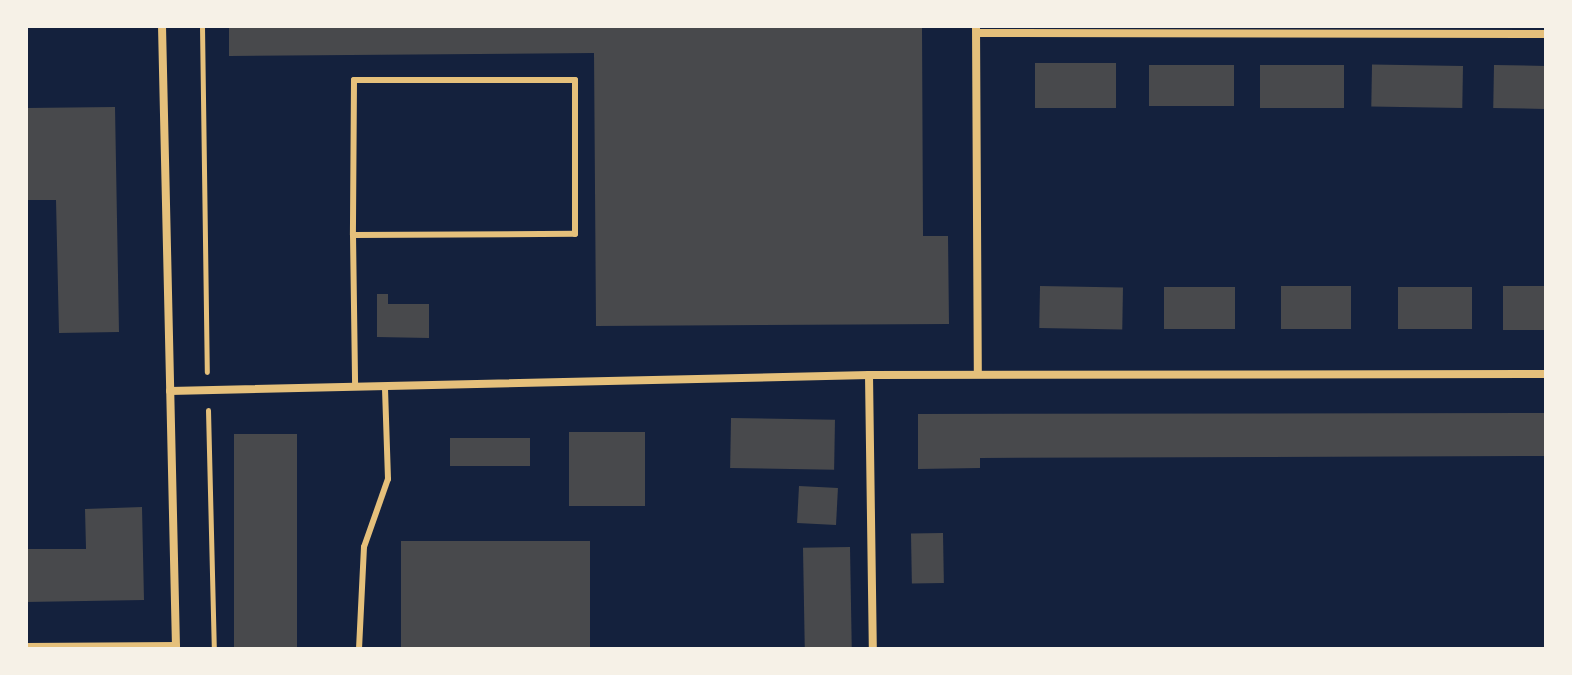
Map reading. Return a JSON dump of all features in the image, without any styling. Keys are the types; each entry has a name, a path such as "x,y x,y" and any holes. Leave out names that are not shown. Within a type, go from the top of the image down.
{"street":[{"path":"26,647 176,648 162,26"},
{"path":"978,373 976,29 1355,29 1546,34"},
{"path":"170,391 978,373 1546,374"},
{"path":"869,375 873,649"}],"lane":[{"path":"353,235 575,234 575,80 354,80 353,235 355,387"},
{"path":"359,649 364,547 388,479 385,387"}],"path":[{"path":"202,26 214,649"}],"building":[{"path":"229,26 922,26 923,236 948,236 949,324 596,326 594,53 229,56"},
{"path":"1035,63 1116,63 1116,108 1035,108"},
{"path":"1372,64 1463,66 1462,108 1371,106"},
{"path":"1149,65 1234,65 1234,106 1149,106"},
{"path":"1260,65 1344,65 1344,108 1260,108"},
{"path":"1494,65 1546,66 1545,109 1493,108"},
{"path":"115,107 119,332 59,333 56,200 26,200 26,108"},
{"path":"1040,286 1123,287 1122,329 1039,328"},
{"path":"1281,286 1351,286 1351,329 1281,329"},
{"path":"1503,286 1546,286 1546,330 1503,330"},
{"path":"1164,287 1235,287 1235,329 1164,329"},
{"path":"1398,287 1472,287 1472,329 1398,329"},
{"path":"377,294 388,294 388,304 429,304 429,338 377,337"},
{"path":"1546,413 1546,456 980,458 980,468 918,469 918,414"},
{"path":"731,418 835,420 834,470 730,468"},
{"path":"569,432 645,432 645,506 569,506"},
{"path":"234,434 297,434 297,649 234,649"},
{"path":"450,438 530,438 530,466 450,466"},
{"path":"799,486 838,488 836,525 797,523"},
{"path":"142,507 144,600 26,602 26,549 86,549 85,509"},
{"path":"943,533 944,583 912,584 911,534"},
{"path":"401,541 590,541 590,649 401,649"},
{"path":"850,547 852,649 805,649 803,548"}]}
